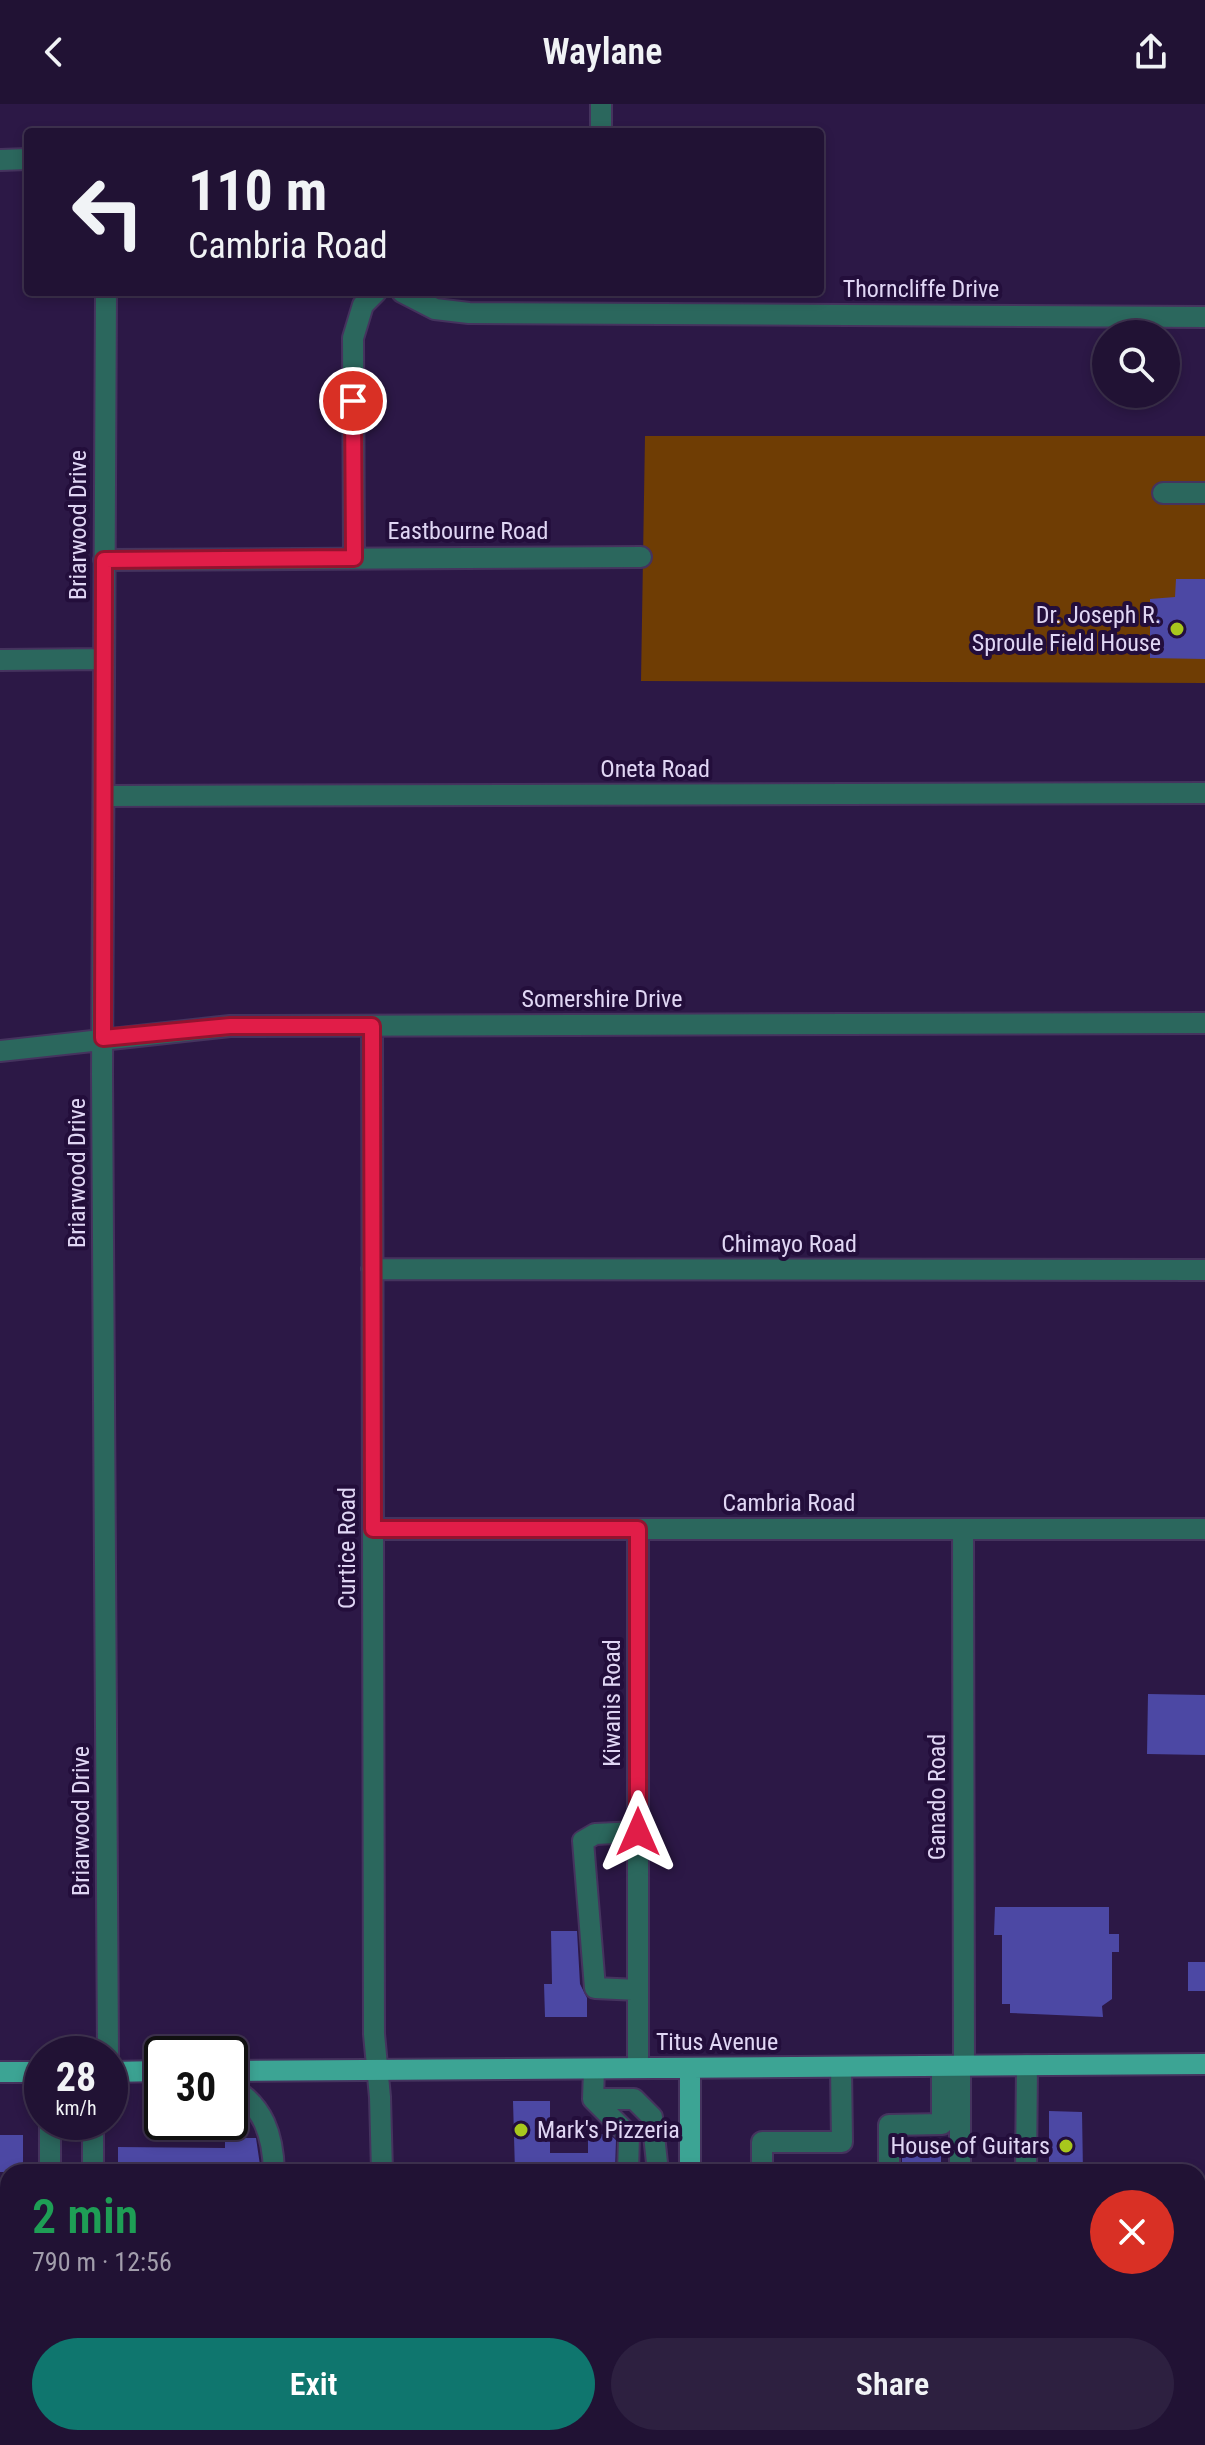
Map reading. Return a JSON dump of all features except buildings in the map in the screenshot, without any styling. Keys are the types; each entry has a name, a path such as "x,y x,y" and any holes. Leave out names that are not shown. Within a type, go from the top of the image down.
{"main road":[{"name":"Titus Avenue","path":"248,2071 1205,2064"},
{"path":"690,2068 690,2164"},
{"path":"0,2072 24,2072"}],"street":[{"path":"601,104 601,128"},
{"path":"0,160 24,159"},
{"name":"Briarwood Drive","path":"106,296 103,1038 108,2036"},
{"path":"354,558 353,338 363,305 372,296"},
{"name":"Thorncliffe Drive","path":"410,296 435,309 469,313 1205,317"},
{"path":"599,296 599,313"},
{"path":"1163,493 1205,493"},
{"name":"Eastbourne Road","path":"104,560 641,557"},
{"path":"0,660 103,659"},
{"name":"Oneta Road","path":"105,796 1205,793"},
{"name":"Somershire Drive","path":"0,1051 230,1026 1205,1023"},
{"name":"Curtice Road","path":"372,1026 374,2034 382,2164"},
{"name":"Chimayo Road","path":"372,1269 1205,1270"},
{"name":"Cambria Road","path":"373,1529 1205,1529"},
{"name":"Kiwanis Road","path":"638,1529 638,2068"},
{"name":"Ganado Road","path":"955,2066 963,1529"},
{"path":"638,1832 595,1834 583,1841 595,1988 638,1990"},
{"path":"1026,2164 1027,2065"},
{"path":"955,2066 960,2163"},
{"path":"889,2164 889,2125 942,2124 955,2066"},
{"path":"762,2164 762,2142 842,2142 841,2067"},
{"path":"594,2069 593,2099 629,2135 657,2135"},
{"path":"248,2099 264,2120 273,2147 274,2164"},
{"path":"593,2099 634,2099 652,2117 657,2135 658,2164"},
{"path":"628,2164 629,2135"},
{"path":"50,2140 50,2164"},
{"path":"93,2140 93,2164"}],"shaded area":[{"path":"645,436 1205,436 1205,683 641,681"}],"place":[{"name":"Dr. Joseph R. Sproule Field House","path":"1177,629"},
{"name":"Mark's Pizzeria","path":"521,2130"},
{"name":"House of Guitars","path":"1066,2146"}],"route":[{"path":"353,401 354,558 104,560 103,1038 230,1026 372,1026 373,1529 638,1529 638,1832"}]}
